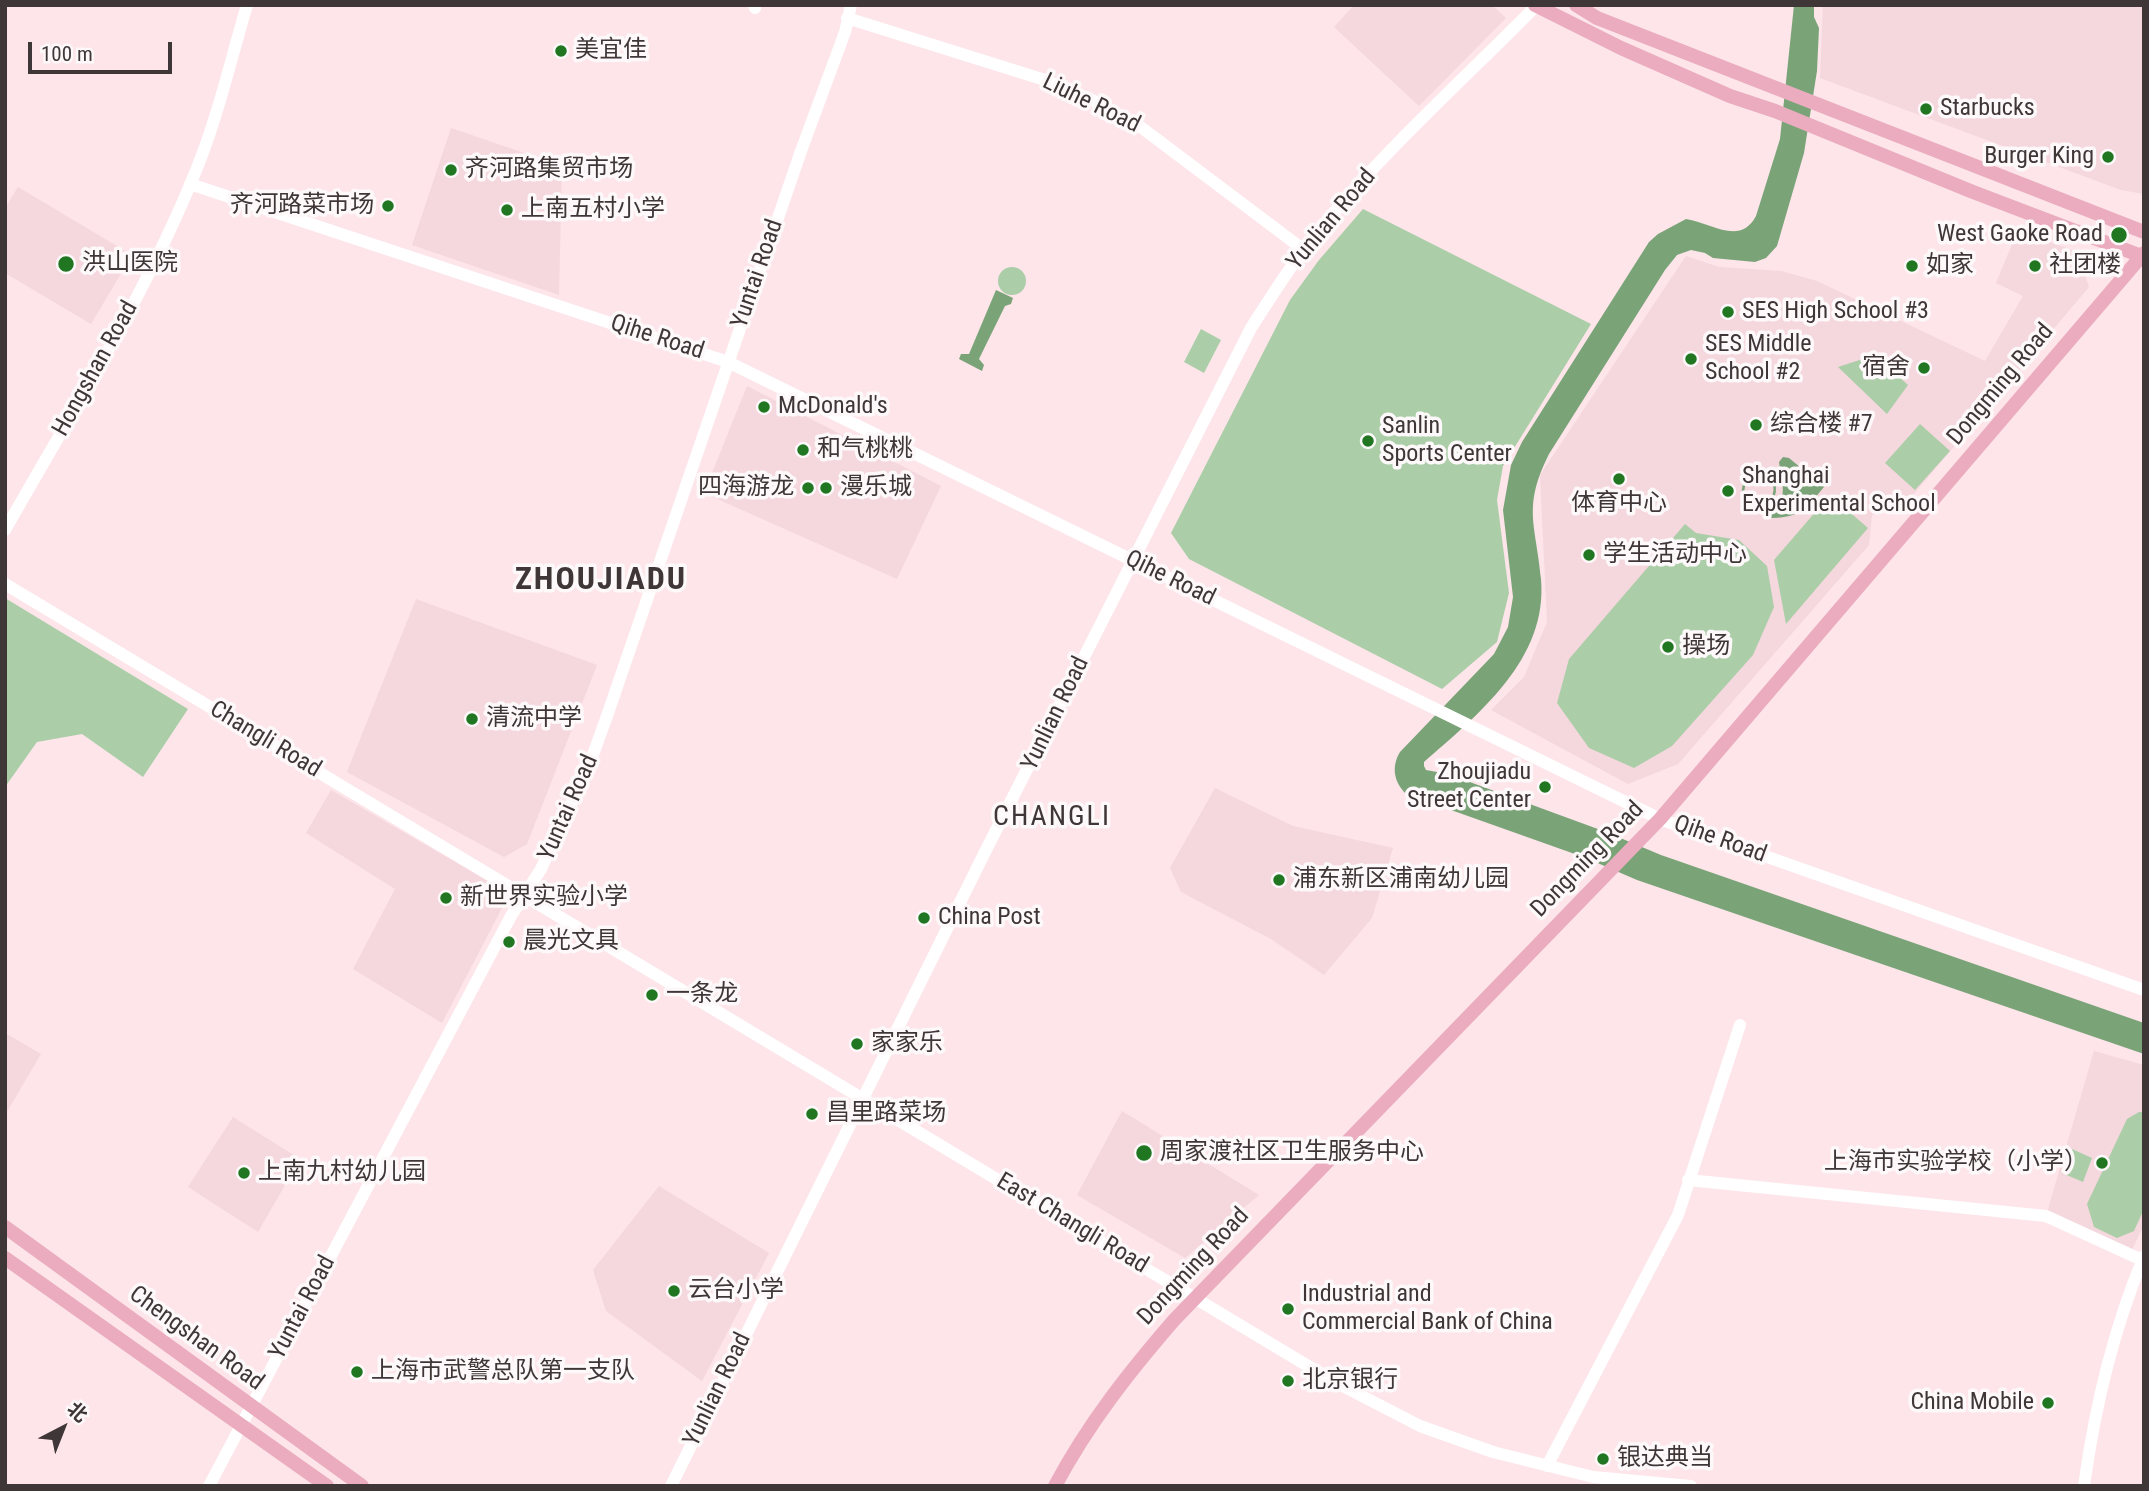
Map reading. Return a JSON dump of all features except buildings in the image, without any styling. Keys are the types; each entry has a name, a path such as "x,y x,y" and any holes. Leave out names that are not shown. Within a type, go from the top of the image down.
{"main road":[{"path":"1554,5 1602,39"},
{"path":"1576,5 1597,18 2144,232"},
{"path":"1535,6 1730,96 1775,111 1973,192 2143,255"},
{"name":"Dongming Road","path":"1055,1486 1110,1397 1194,1298 1660,819 2143,255"},
{"name":"Chengshan Road","path":"5,1227 362,1486"},
{"name":"Chengshan Road","path":"5,1258 327,1486"}],"street":[{"name":"Hongshan Road","path":"5,530 141,291 199,164 247,5"},
{"name":"Yunlian Road","path":"671,1486 984,854 1046,737 1132,560 1251,328 1304,250 1368,174 1535,6"},
{"name":"Liuhe Road","path":"849,11 1045,80 1094,101 1142,128 1304,250"},
{"name":"Yuntai Road","path":"209,1486 498,940 541,869 590,763 658,573 801,151 845,32 849,11"},
{"name":"Qihe Road","path":"190,184 728,362 1660,819 2144,990"},
{"name":"Changli Road","path":"5,584 525,895"},
{"name":"East Changli Road","path":"525,895 1333,1381 1420,1426 1591,1482 1691,1486"},
{"path":"1547,1466 1678,1214 1740,1025"},
{"path":"1688,1180 2046,1216 2143,1258 2107,1362 2084,1486"}],"shaded area":[{"path":"1354,5 1492,5 1506,18 1419,106 1334,27"},
{"path":"1794,5 1814,5 1814,17 1819,28 1817,71 1804,153 1777,246 1766,258 1755,262 1713,258 1691,250 1677,255 1665,270 1549,454 1541,473 1533,503 1541,579 1540,608 1533,635 1522,659 1487,704 1424,762 1424,766 1426,770 1448,774 1661,855 2144,1023 2144,1054 1637,880 1586,858 1406,794 1396,779 1395,763 1400,752 1494,654 1508,627 1513,597 1503,510 1511,465 1522,442 1649,242 1686,219 1734,231 1742,230 1756,216 1780,139"},
{"path":"1823,5 2144,5 2144,194 2121,190 1820,78"},
{"name":"上南五村小学","path":"451,128 562,166 559,295 412,245"},
{"name":"洪山医院","path":"18,187 132,255 91,324 5,273 5,208"},
{"name":"Sanlin Sports Center","path":"1363,209 1591,324 1503,466 1497,500 1509,593 1497,642 1442,689 1189,559 1171,533 1290,300 1319,260"},
{"name":"Shanghai Experimental School","path":"2018,230 2077,252 2089,287 1902,508 1872,515 1869,545 1678,764 1628,784 1491,710 1524,677 1547,622 1540,475 1686,256 1719,267 1781,271 1817,281 1985,361 2023,296 1996,283"},
{"path":"1012,267 1022,271 1026,281 1022,291 1012,295 1002,291 998,281 1002,271"},
{"path":"996,290 1013,298 1011,304 1005,306 979,359 984,365 982,371 959,359 961,354 969,354"},
{"path":"1201,329 1221,340 1204,373 1184,362"},
{"path":"1875,355 1908,385 1887,414 1838,367"},
{"name":"漫乐城","path":"747,386 941,486 897,579 704,493"},
{"path":"1920,424 1950,451 1915,490 1885,463"},
{"path":"1783,457 1789,458 1824,487 1800,512 1787,517 1767,518 1782,498 1779,462"},
{"path":"1830,495 1868,528 1786,624 1774,560"},
{"name":"操场","path":"1685,524 1696,533 1739,540 1767,566 1774,607 1753,655 1672,746 1634,768 1589,748 1557,703 1569,659"},
{"path":"5,598 188,709 143,777 82,734 37,742 5,787"},
{"name":"清流中学","path":"416,599 597,665 527,844 504,857 347,772"},
{"name":"浦东新区浦南幼儿园","path":"1215,788 1293,826 1393,848 1372,918 1324,975 1271,939 1181,892 1170,868"},
{"name":"新世界实验小学","path":"331,790 500,888 502,908 442,1023 353,969 395,889 306,833"},
{"path":"5,1033 41,1054 5,1115"},
{"name":"上海市实验学校（小学）","path":"2094,1051 2144,1065 2144,1225 2130,1254 2046,1216"},
{"name":"周家渡社区卫生服务中心","path":"1122,1111 1259,1195 1185,1258 1077,1195"},
{"path":"2144,1112 2144,1209 2134,1231 2117,1238 2094,1227 2087,1204 2127,1119"},
{"name":"上南九村幼儿园","path":"233,1117 300,1159 258,1232 188,1187"},
{"path":"2072,1149 2092,1158 2083,1182 2062,1173"},
{"name":"云台小学","path":"659,1186 769,1253 702,1381 606,1311 593,1270"}],"waterway":[{"path":"1764,469 1771,472 1775,491 1767,505 1754,511 1744,505 1745,482 1752,474 1764,469"}],"place":[{"name":"美宜佳","path":"561,51"},
{"name":"Starbucks","path":"1926,109"},
{"name":"Burger King","path":"2108,157"},
{"name":"齐河路集贸市场","path":"451,170"},
{"name":"齐河路菜市场","path":"388,206"},
{"name":"上南五村小学","path":"507,210"},
{"name":"West Gaoke Road","path":"2119,235"},
{"name":"洪山医院","path":"66,264"},
{"name":"如家","path":"1912,266"},
{"name":"社团楼","path":"2035,266"},
{"name":"SES High School #3","path":"1728,312"},
{"name":"SES Middle School #2","path":"1691,359"},
{"name":"宿舍","path":"1924,368"},
{"name":"McDonald's","path":"764,407"},
{"name":"综合楼 #7","path":"1756,425"},
{"name":"Sanlin Sports Center","path":"1368,441"},
{"name":"和气桃桃","path":"803,450"},
{"name":"体育中心","path":"1619,479"},
{"name":"四海游龙","path":"808,488"},
{"name":"漫乐城","path":"826,488"},
{"name":"Shanghai Experimental School","path":"1728,491"},
{"name":"学生活动中心","path":"1589,555"},
{"name":"操场","path":"1668,647"},
{"name":"清流中学","path":"472,719"},
{"name":"Zhoujiadu Street Center","path":"1545,787"},
{"name":"浦东新区浦南幼儿园","path":"1279,880"},
{"name":"新世界实验小学","path":"446,898"},
{"name":"China Post","path":"924,918"},
{"name":"晨光文具","path":"509,942"},
{"name":"一条龙","path":"652,995"},
{"name":"家家乐","path":"857,1044"},
{"name":"昌里路菜场","path":"812,1114"},
{"name":"周家渡社区卫生服务中心","path":"1144,1153"},
{"name":"上海市实验学校（小学）","path":"2102,1163"},
{"name":"上南九村幼儿园","path":"244,1173"},
{"name":"云台小学","path":"674,1291"},
{"name":"Industrial and Commercial Bank of China","path":"1288,1309"},
{"name":"上海市武警总队第一支队","path":"357,1372"},
{"name":"北京银行","path":"1288,1381"},
{"name":"China Mobile","path":"2048,1403"},
{"name":"银达典当","path":"1603,1459"}],"district":[{"name":"ZHOUJIADU","path":"601,581"},
{"name":"CHANGLI","path":"1052,818"}]}
